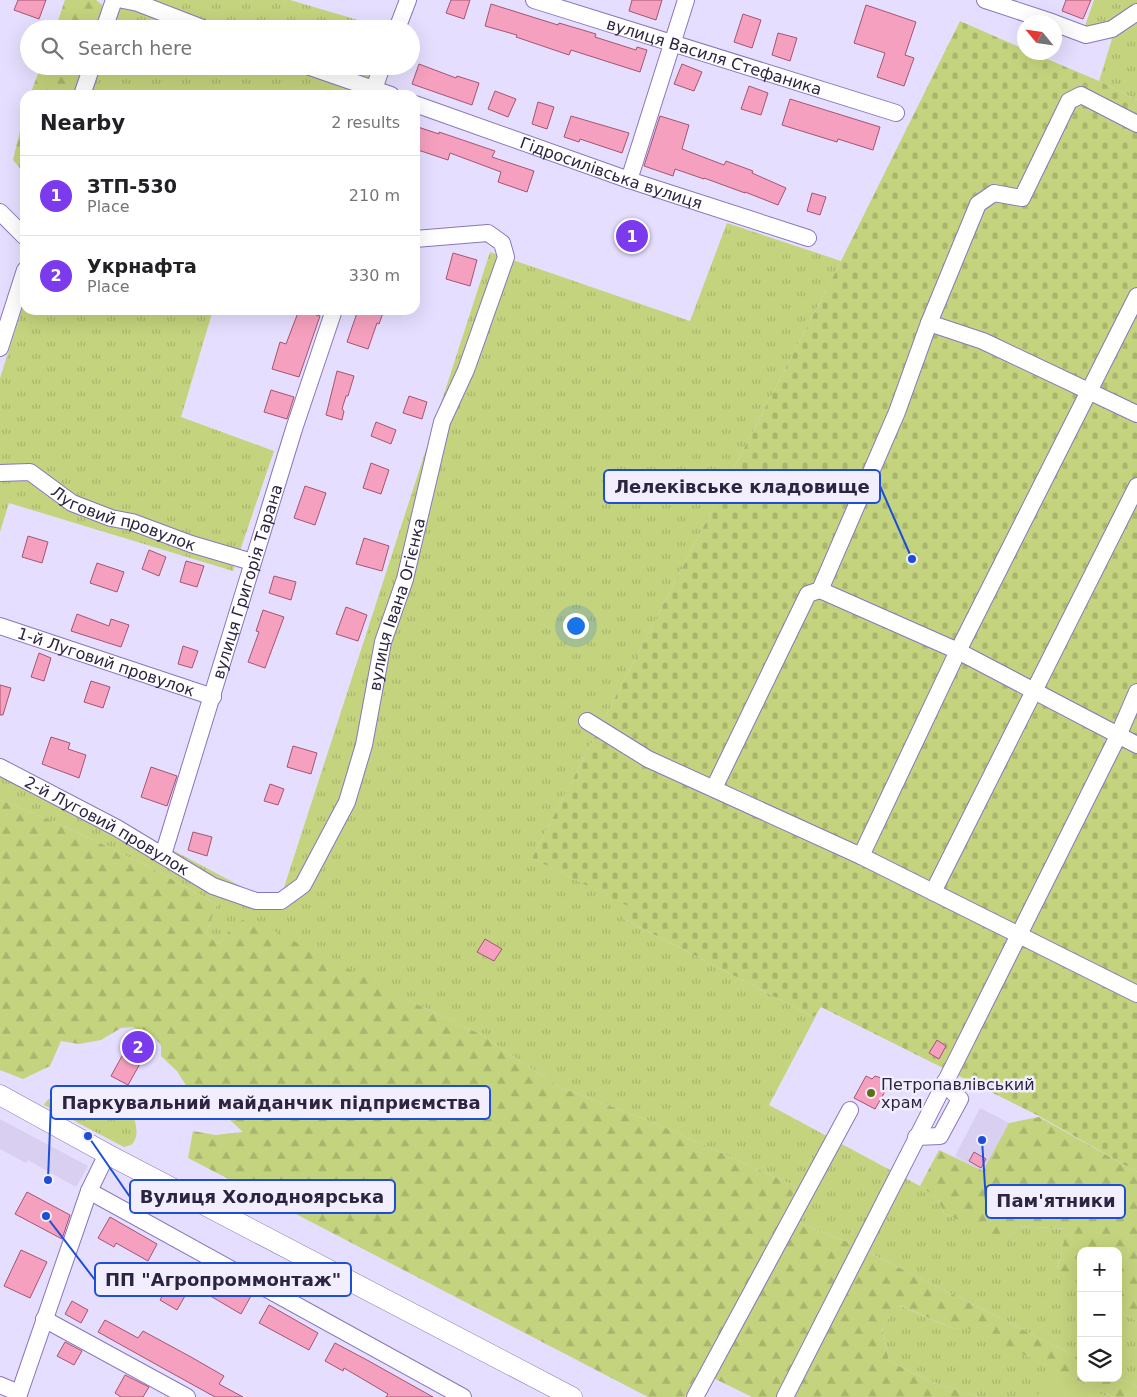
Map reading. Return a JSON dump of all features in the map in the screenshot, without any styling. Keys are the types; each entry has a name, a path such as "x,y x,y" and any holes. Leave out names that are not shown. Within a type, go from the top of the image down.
{"main road":[{"path":"3,1095 107,1154 572,1397"}],"street":[{"path":"107,20 114,0"},
{"path":"123,0 138,3 181,20"},
{"path":"400,20 408,0"},
{"name":"вулиця Василя Стефаника","path":"534,0 896,113"},
{"path":"629,180 686,0"},
{"path":"985,0 1030,15"},
{"path":"1062,26 1086,36 1112,29 1137,12"},
{"path":"84,90 89,75"},
{"path":"333,75 374,89 379,75"},
{"path":"820,590 897,412 929,323 978,204 994,193 1022,198 1069,101 1081,95 1137,124"},
{"name":"Гідросилівська вулиця","path":"420,106 629,180 808,238"},
{"path":"0,212 20,232"},
{"name":"вулиця Івана Огієнка","path":"213,886 256,901 281,901 303,885 347,802 364,745 383,642 405,579 442,422 466,370 506,257 502,243 488,233 420,239"},
{"path":"0,348 20,286"},
{"path":"861,856 958,651 1137,296"},
{"name":"вулиця Григорія Тарана","path":"163,855 294,428 332,315"},
{"path":"929,323 983,341 1137,414"},
{"name":"Луговий провулок","path":"0,473 30,472 72,503 111,518 132,522 191,544 252,562"},
{"path":"933,892 1137,486"},
{"path":"714,788 808,594 820,590 958,651 1137,745"},
{"name":"1-й Луговий провулок","path":"0,626 213,697"},
{"path":"785,1397 1118,736 1137,692"},
{"path":"588,721 648,759 861,856 1137,994"},
{"name":"2-й Луговий провулок","path":"0,767 117,828 213,886"},
{"path":"695,1397 850,1110"},
{"path":"0,1384 19,1395 89,1191 107,1154"},
{"path":"89,1191 463,1397"},
{"path":"44,1319 187,1397"}],"shaded area":[{"path":"980,1108 1009,1123 983,1172 955,1156"},
{"path":"0,1119 88,1166 76,1187 28,1160 26,1163 0,1149"}],"green space":[{"path":"65,0 96,0 105,7 100,20 58,20"},
{"path":"121,0 290,0 358,20 115,20"},
{"path":"1094,0 1137,0 1137,100 1099,81 1112,39 1085,26"},
{"path":"960,21 1017,46 1017,60 1050,60 1137,100 1137,1172 1039,1116 821,1007 814,1017 624,919 628,906 532,858 841,261"},
{"path":"38,75 80,75 75,90 32,90"},
{"path":"97,75 370,75 366,90 93,90"},
{"path":"20,131 20,168 13,160"},
{"path":"727,223 841,261 532,858 629,906 624,919 814,1017 818,1012 769,1105 920,1186 938,1199 944,1213 1008,1243 1017,1226 1068,1229 1057,1268 1074,1284 1077,1281 1077,1357 848,1242 787,1218 795,1186 650,1121 559,1087 480,1034 406,999 232,927 219,944 206,934 217,904 110,848 0,800 0,759 278,906 490,252 690,321"},
{"path":"20,315 212,315 181,417 274,451 233,571 9,503 0,532 0,378"},
{"path":"0,800 110,848 217,904 206,934 219,944 232,927 247,917 406,999 480,1034 559,1087 650,1121 795,1186 787,1218 848,1242 1077,1357 1077,1380 965,1327 954,1329 900,1305 882,1327 889,1361 927,1380 979,1397 752,1397 699,1371 685,1397 648,1397 188,1158 193,1131 215,1135 243,1132 216,1107 197,1103 177,1071 161,1056 161,1045 153,1036 142,1033 133,1027 121,1028 101,1040 79,1044 61,1041 50,1066 23,1079 0,1070"},
{"path":"86,1085 110,1088 126,1099 136,1127 135,1140 131,1145 124,1147 44,1105 57,1094"},
{"path":"1039,1117 1137,1172 1137,1321 1122,1313 1122,1247 1077,1247 1077,1281 1074,1284 1057,1269 1067,1229 1017,1226 1008,1244 944,1213 938,1199 920,1186 939,1150 983,1171 1009,1123"},
{"path":"899,1305 954,1329 965,1326 1077,1379 1077,1382 1083,1382 1114,1397 979,1397 927,1380 889,1361 882,1327"},
{"path":"1122,1313 1137,1321 1137,1387 1122,1380"},
{"path":"1050,1370 1109,1397 1037,1397"},
{"path":"1122,1380 1137,1387 1137,1397 1114,1397 1082,1382 1122,1382"}],"building":[{"path":"18,0 46,0 39,19 14,10"},
{"path":"451,0 470,0 464,19 446,13"},
{"path":"632,0 662,0 656,20 629,11"},
{"path":"1066,0 1091,0 1083,19 1062,11"},
{"path":"491,4 558,25 559,23 596,34 595,37 636,50 637,47 647,50 640,72 571,50 569,55 516,37 517,35 485,26"},
{"path":"866,5 916,22 905,55 914,58 904,86 877,77 885,53 854,43"},
{"path":"743,14 761,20 752,48 734,42"},
{"path":"778,33 797,38 790,61 772,55"},
{"path":"420,64 456,78 457,76 479,83 472,105 412,84 415,75 420,75"},
{"path":"682,64 702,72 694,91 674,84"},
{"path":"749,86 768,93 761,115 741,109"},
{"path":"495,91 516,99 508,117 488,109"},
{"path":"790,99 880,127 873,150 838,139 837,142 782,125"},
{"path":"538,102 554,107 547,129 532,124"},
{"path":"571,116 629,133 622,153 580,139 579,142 564,137"},
{"path":"660,116 689,125 682,149 724,165 726,161 753,171 752,173 786,188 778,205 675,169 673,176 644,166"},
{"path":"420,128 439,134 439,132 495,151 492,157 534,171 527,192 498,182 501,172 450,153 448,160 420,151"},
{"path":"812,193 826,197 820,215 807,211"},
{"path":"629,227 639,230 634,246 624,242"},
{"path":"453,253 477,260 470,286 446,279"},
{"path":"297,315 320,316 299,377 272,369 280,342 286,344"},
{"path":"356,315 382,315 379,324 377,323 368,349 347,342"},
{"path":"337,371 354,376 342,409 344,411 342,420 326,415"},
{"path":"271,390 294,397 287,419 264,412"},
{"path":"409,396 427,402 422,419 403,413"},
{"path":"376,422 396,430 391,444 371,436"},
{"path":"371,463 389,470 381,494 363,488"},
{"path":"305,486 326,493 315,525 294,518"},
{"path":"28,536 48,542 42,563 22,557"},
{"path":"364,538 389,546 382,571 356,564"},
{"path":"149,550 166,557 159,576 142,569"},
{"path":"186,561 204,566 197,587 180,582"},
{"path":"97,563 124,572 117,592 90,583"},
{"path":"274,576 296,582 291,600 269,593"},
{"path":"346,607 367,615 358,641 336,634"},
{"path":"263,610 284,617 265,668 248,662 259,632 256,631"},
{"path":"77,614 109,626 111,619 129,625 121,647 71,631"},
{"path":"183,646 198,651 192,668 178,664"},
{"path":"39,653 51,658 44,681 31,677"},
{"path":"91,681 110,687 103,708 84,702"},
{"path":"0,685 11,688 3,715 0,715"},
{"path":"51,737 70,743 68,749 86,755 79,778 42,764"},
{"path":"293,746 317,753 311,774 287,767"},
{"path":"151,767 177,776 167,806 141,797"},
{"path":"270,784 284,789 278,805 264,801"},
{"path":"193,832 212,837 207,856 188,850"},
{"path":"485,939 502,949 494,961 477,952"},
{"path":"133,1036 150,1046 128,1085 111,1076"},
{"path":"937,1040 946,1046 939,1059 929,1053"},
{"name":"Петропавлівський храм","path":"866,1076 872,1079 875,1076 881,1078 882,1085 887,1088 875,1109 854,1098"},
{"path":"974,1152 986,1159 981,1168 969,1161"},
{"path":"27,1192 70,1215 62,1239 15,1214"},
{"path":"110,1217 157,1244 148,1261 116,1243 114,1247 98,1238"},
{"path":"21,1250 47,1262 30,1298 4,1286"},
{"path":"217,1277 251,1296 241,1314 207,1294"},
{"path":"168,1286 185,1296 177,1310 160,1300"},
{"path":"72,1301 88,1310 81,1323 65,1314"},
{"path":"269,1305 318,1333 309,1350 259,1323"},
{"path":"105,1320 138,1338 143,1331 191,1357 224,1376 219,1384 243,1397 215,1397 98,1332"},
{"path":"65,1342 82,1351 74,1365 57,1356"},
{"path":"335,1343 433,1397 386,1397 388,1394 344,1368 343,1371 325,1361"},
{"path":"125,1375 149,1387 143,1397 121,1397 115,1393"}],"place":[{"name":"ЗТП-530","path":"632,236"},
{"name":"Лелеківське кладовище","path":"912,559"},
{"name":"Укрнафта","path":"138,1047"},
{"name":"Петропавлівський храм","path":"871,1093"},
{"name":"Вулиця Холодноярська","path":"88,1136"},
{"name":"Пам'ятники","path":"982,1140"},
{"name":"Паркувальний майданчик підприємства","path":"48,1180"},
{"name":"ПП \"Агропроммонтаж\"","path":"46,1216"}]}
